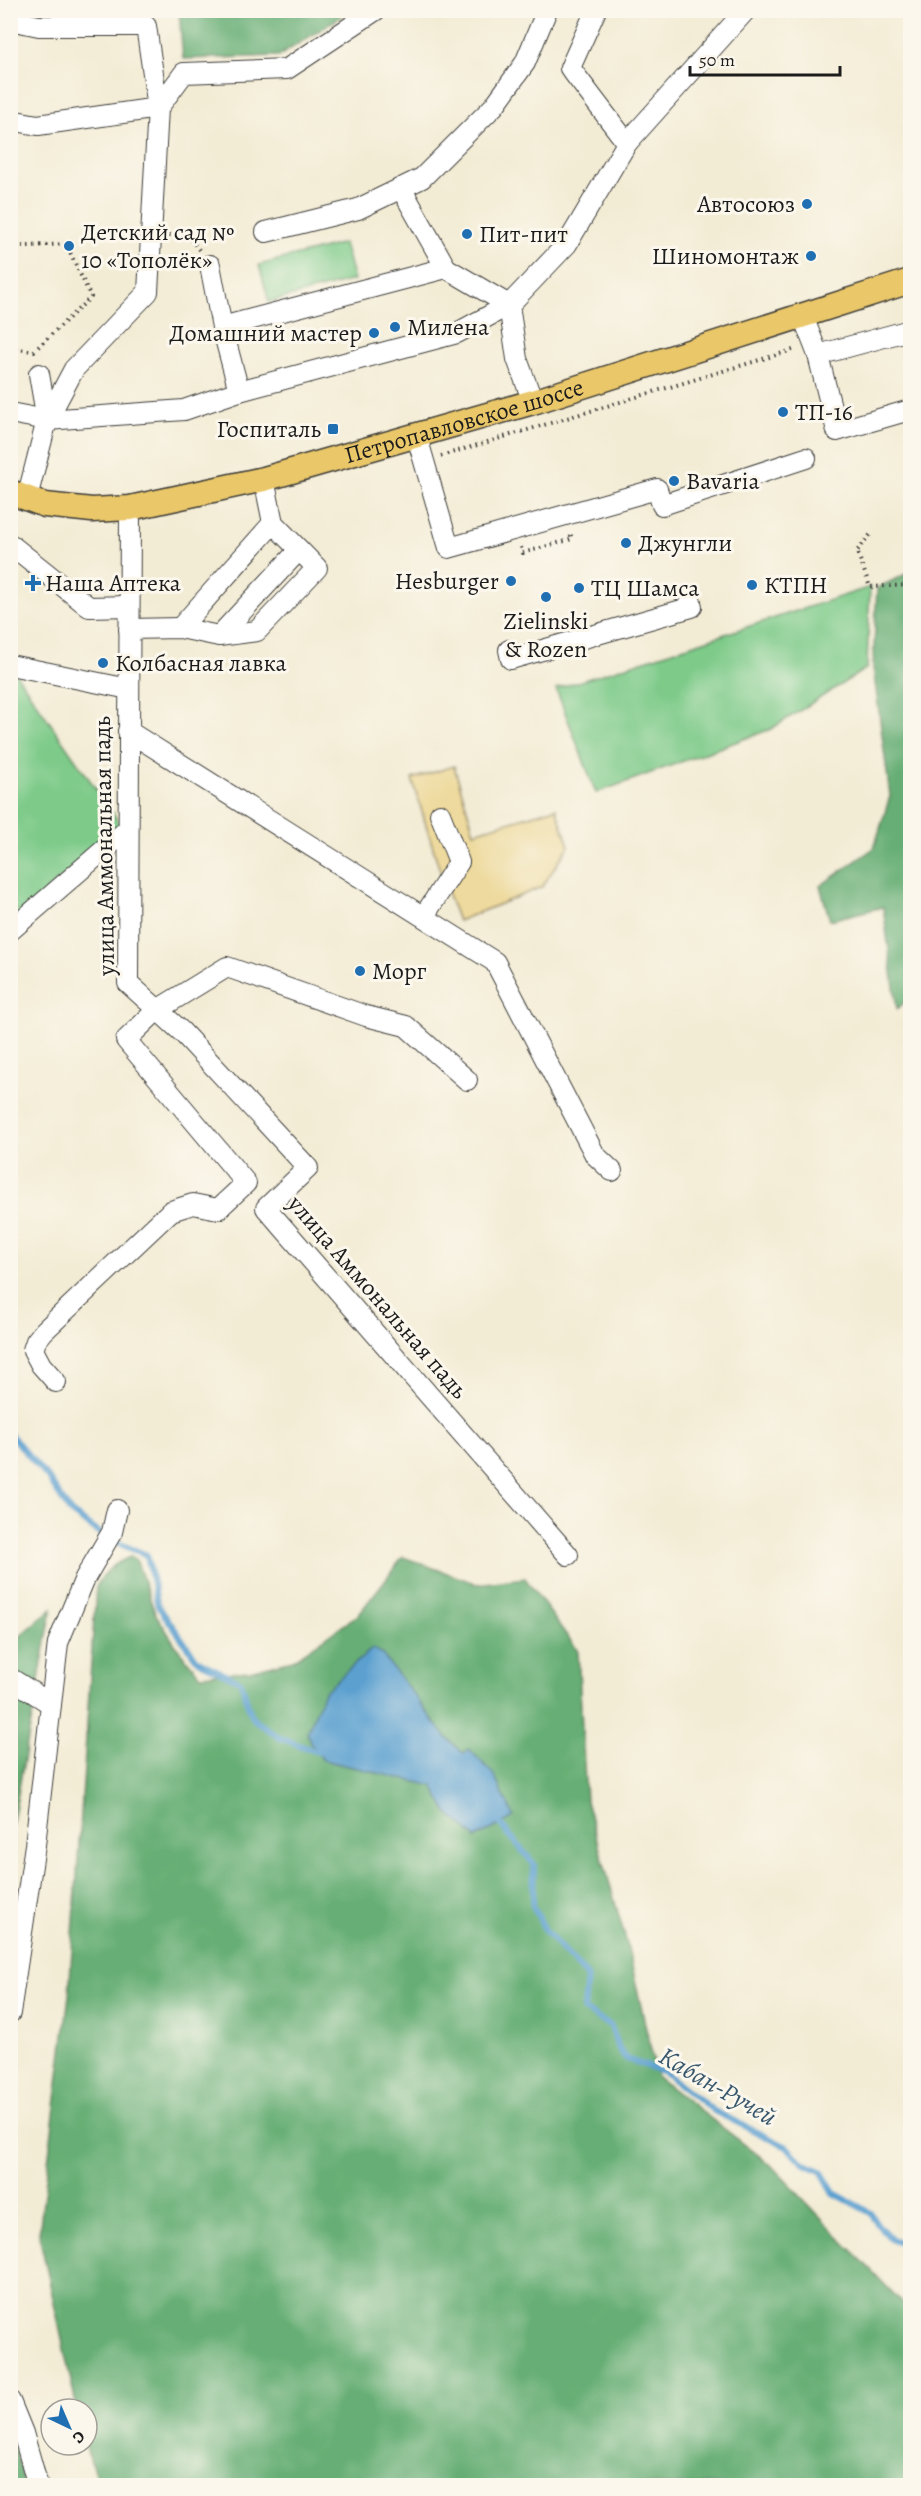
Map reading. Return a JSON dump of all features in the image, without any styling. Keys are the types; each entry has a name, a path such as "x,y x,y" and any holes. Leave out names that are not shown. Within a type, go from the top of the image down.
{"main road":[{"name":"Петропавловское шоссе","path":"19,495 45,505 92,510 129,508 264,479 533,402 910,281"}],"street":[{"path":"10,120 38,125 158,108 184,73 287,69 376,10"},
{"path":"266,232 358,209 422,178 494,106 525,63 547,10"},
{"path":"596,10 570,68 627,143"},
{"path":"10,413 47,420 184,410 239,391 457,333 509,305 567,244 627,143 746,10"},
{"path":"10,20 39,26 146,26 158,108 148,292 74,369 47,420 19,495"},
{"path":"401,188 446,268 509,305"},
{"path":"210,266 222,327 239,391"},
{"path":"222,327 446,268"},
{"path":"509,305 517,359 533,402"},
{"path":"802,314 816,349 837,431 910,410"},
{"path":"816,349 910,330"},
{"path":"39,374 47,420"},
{"path":"417,437 449,548 657,489 662,506 806,458"},
{"path":"129,628 180,628 219,636 257,631 317,568 273,523 264,479"},
{"name":"улица Аммональная падь","path":"129,508 128,983 182,1032 308,1168 266,1208 568,1555"},
{"path":"180,628 273,523"},
{"path":"10,544 89,607 129,606"},
{"path":"509,650 512,659 692,607 690,598"},
{"path":"10,664 129,689"},
{"path":"128,731 495,962 595,1155 612,1171"},
{"path":"424,916 459,862 440,814"},
{"path":"10,931 128,829"},
{"path":"266,1208 126,1040 157,1010 227,967 366,1016 406,1026 467,1080"},
{"path":"56,1382 41,1365 33,1350 36,1341 44,1331 171,1211 194,1204 218,1209 246,1183"},
{"path":"10,2013 35,1845 58,1643 85,1578 112,1532 117,1510"},
{"path":"10,1678 51,1704"},
{"path":"10,2401 23,2433 38,2486"}],"path":[{"path":"151,234 188,236 210,266"},
{"path":"10,248 66,243 92,297 34,351 10,348"},
{"path":"439,457 816,349"},
{"path":"870,535 856,551 870,586 910,585"}],"green space":[{"path":"179,10 350,11 279,56 183,59"},
{"path":"344,243 354,280 269,302 259,265"},
{"path":"910,572 910,998 897,1009 883,907 830,920 820,886 874,848 890,796 873,667 877,588"},
{"path":"870,587 867,668 771,729 596,793 556,689"},
{"path":"10,665 121,825 10,923"},
{"path":"130,1557 136,1559 155,1613 178,1649 200,1675 249,1671 293,1660 358,1615 403,1557 477,1584 525,1578 578,1651 586,1801 627,1944 657,2077 770,2164 910,2311 910,2485 99,2485 89,2457 99,2457 99,2397 74,2397 39,2234 69,1995 96,1587 110,1569"},
{"path":"52,1609 11,1831 11,1644"},
{"path":"11,2435 25,2485 11,2485"}],"sand":[{"path":"454,766 474,832 556,808 569,846 542,887 458,921 444,884 412,779"}],"water":[{"path":"373,1648 381,1653 447,1738 464,1754 469,1749 493,1774 514,1817 476,1838 447,1812 433,1786 323,1760 310,1742 307,1733 324,1692"}],"waterway":[{"name":"Кабан-Ручей","path":"10,1434 48,1478 71,1513 108,1539 147,1555 158,1606 198,1661 241,1682 252,1718 280,1738 318,1752 324,1752"},
{"name":"Кабан-Ручей","path":"497,1820 534,1864 533,1906 546,1932 587,1976 584,2010 611,2026 617,2046 626,2059 664,2072 714,2111 787,2147 803,2163 821,2171 834,2193 871,2213 877,2224 892,2240 906,2245 910,2254"}],"place":[{"name":"Автосоюз","path":"807,204"},
{"name":"Пит-пит","path":"467,234"},
{"name":"Детский сад № 10 «Тополёк»","path":"69,246"},
{"name":"Шиномонтаж","path":"811,256"},
{"name":"Милена","path":"395,327"},
{"name":"Домашний мастер","path":"374,333"},
{"name":"ТП-16","path":"783,412"},
{"name":"Госпиталь","path":"333,429"},
{"name":"Bavaria","path":"674,481"},
{"name":"Джунгли","path":"626,543"},
{"name":"Hesburger","path":"511,581"},
{"name":"Наша Аптека","path":"33,583"},
{"name":"КТПН","path":"752,585"},
{"name":"ТЦ Шамса","path":"579,588"},
{"name":"Zielinski & Rozen","path":"546,597"},
{"name":"Колбасная лавка","path":"103,663"},
{"name":"Морг","path":"360,971"}]}
